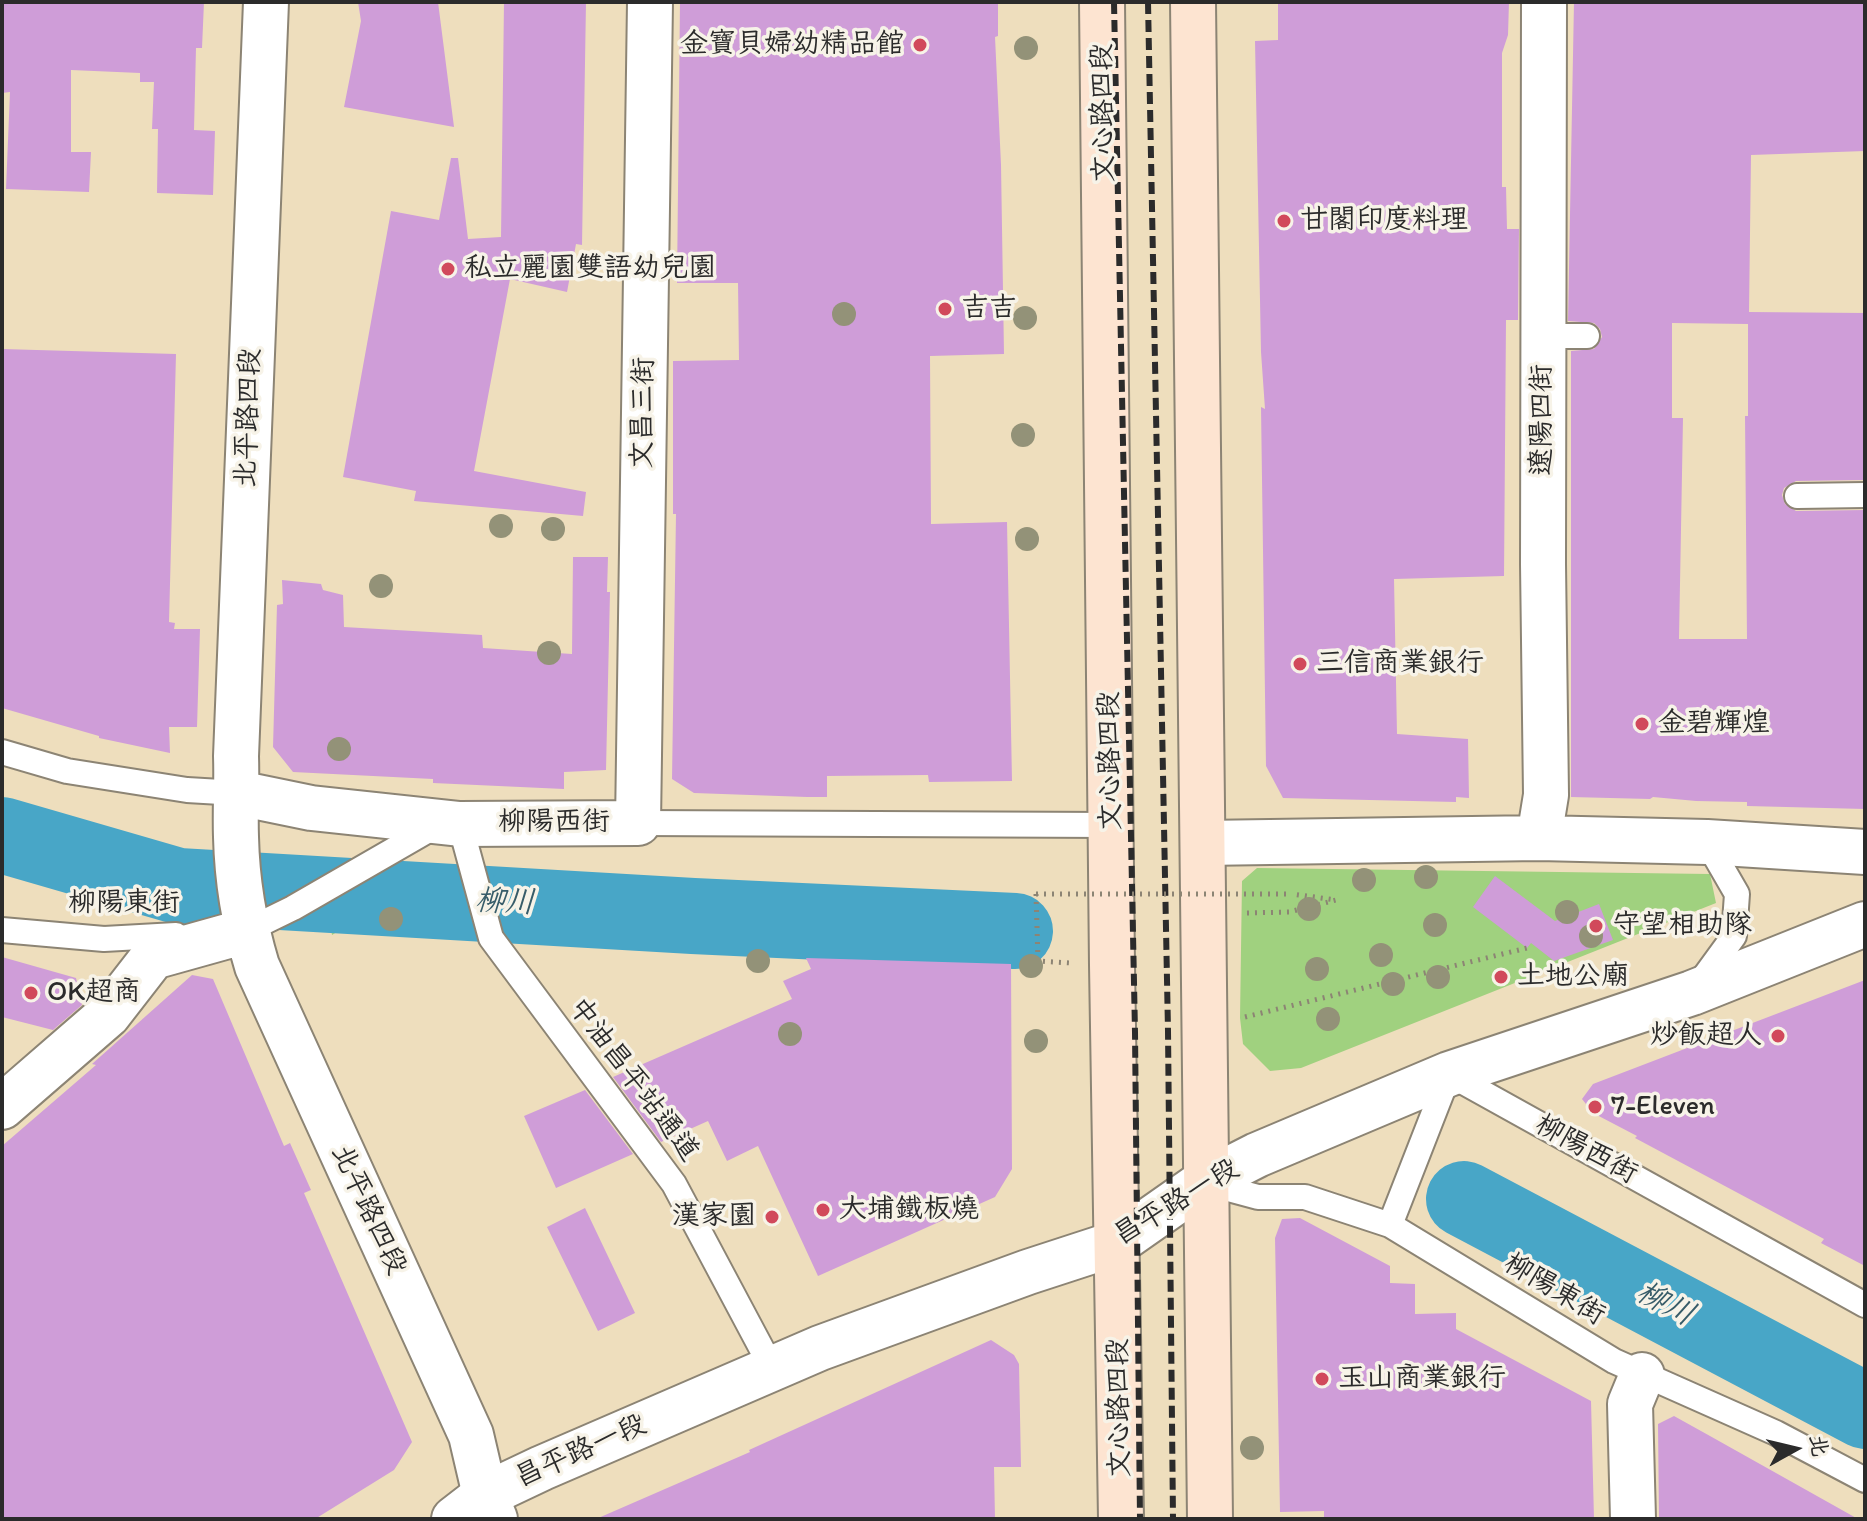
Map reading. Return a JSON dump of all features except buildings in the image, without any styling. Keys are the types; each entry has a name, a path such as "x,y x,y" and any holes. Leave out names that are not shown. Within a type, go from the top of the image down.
{"main road":[{"name":"文心路四段","path":"1102,2 1121,1519"},
{"path":"1193,2 1210,1519"}],"street":[{"name":"北平路四段","path":"266,2 236,756 243,916 257,966 471,1435 478,1511"},
{"name":"文昌三街","path":"638,823 650,2"},
{"name":"遼陽四街","path":"1539,838 1546,795 1544,2"},
{"name":"柳陽西街","path":"237,814 311,808 457,836 638,823"},
{"path":"1203,843 1539,838 1707,842 1865,852"},
{"path":"2,1107 108,1015 153,957 243,916"},
{"name":"昌平路一段","path":"478,1511 542,1468 820,1348 1117,1243 1204,1182 1257,1155 1449,1074 1692,993 1865,924"},
{"path":"1633,1519 1630,1404 1642,1375"}],"lane":[{"path":"1543,336 1587,336"},
{"path":"1797,496 1865,495"},
{"name":"柳陽西街","path":"2,752 67,771 187,790 237,814"},
{"name":"柳陽西街","path":"638,823 1112,825"},
{"path":"243,916 293,908 457,836"},
{"name":"中油昌平站通道","path":"457,836 491,938 674,1184 773,1370"},
{"path":"1692,993 1734,936 1737,894 1707,842"},
{"name":"柳陽東街","path":"2,930 104,939 243,916"},
{"name":"柳陽西街","path":"1449,1074 1865,1305"},
{"path":"1390,1225 1449,1074"},
{"name":"柳陽東街","path":"1204,1182 1258,1197 1305,1197 1390,1225 1614,1361 1776,1433 1865,1480"}],"path":[{"path":"1038,961 1036,894 1292,894 1336,900 1289,912"},
{"path":"1240,1018 1527,948"}],"green space":[{"path":"1257,868 1710,874 1716,903 1301,1068 1270,1071 1243,1044 1240,1018 1242,881"},
{"path":"325,885 414,885 332,935"}],"waterway":[{"name":"柳川","path":"2,835 178,886 1015,931"},
{"name":"柳川","path":"1464,1199 1865,1411"}],"railway":[{"path":"1114,2 1135,1032 1140,1519"},
{"path":"1148,2 1168,1031 1173,1519"}],"place":[{"name":"金寶貝婦幼精品館","path":"920,45"},
{"name":"甘閣印度料理","path":"1284,221"},
{"name":"私立麗園雙語幼兒園","path":"448,269"},
{"name":"吉吉","path":"945,309"},
{"name":"三信商業銀行","path":"1300,664"},
{"name":"金碧輝煌","path":"1642,724"},
{"name":"守望相助隊","path":"1596,926"},
{"name":"土地公廟","path":"1501,977"},
{"name":"OK超商","path":"31,993"},
{"name":"炒飯超人","path":"1778,1036"},
{"name":"7-Eleven","path":"1595,1107"},
{"name":"大埔鐵板燒","path":"823,1210"},
{"name":"漢家園","path":"772,1217"},
{"name":"玉山商業銀行","path":"1322,1379"}]}
